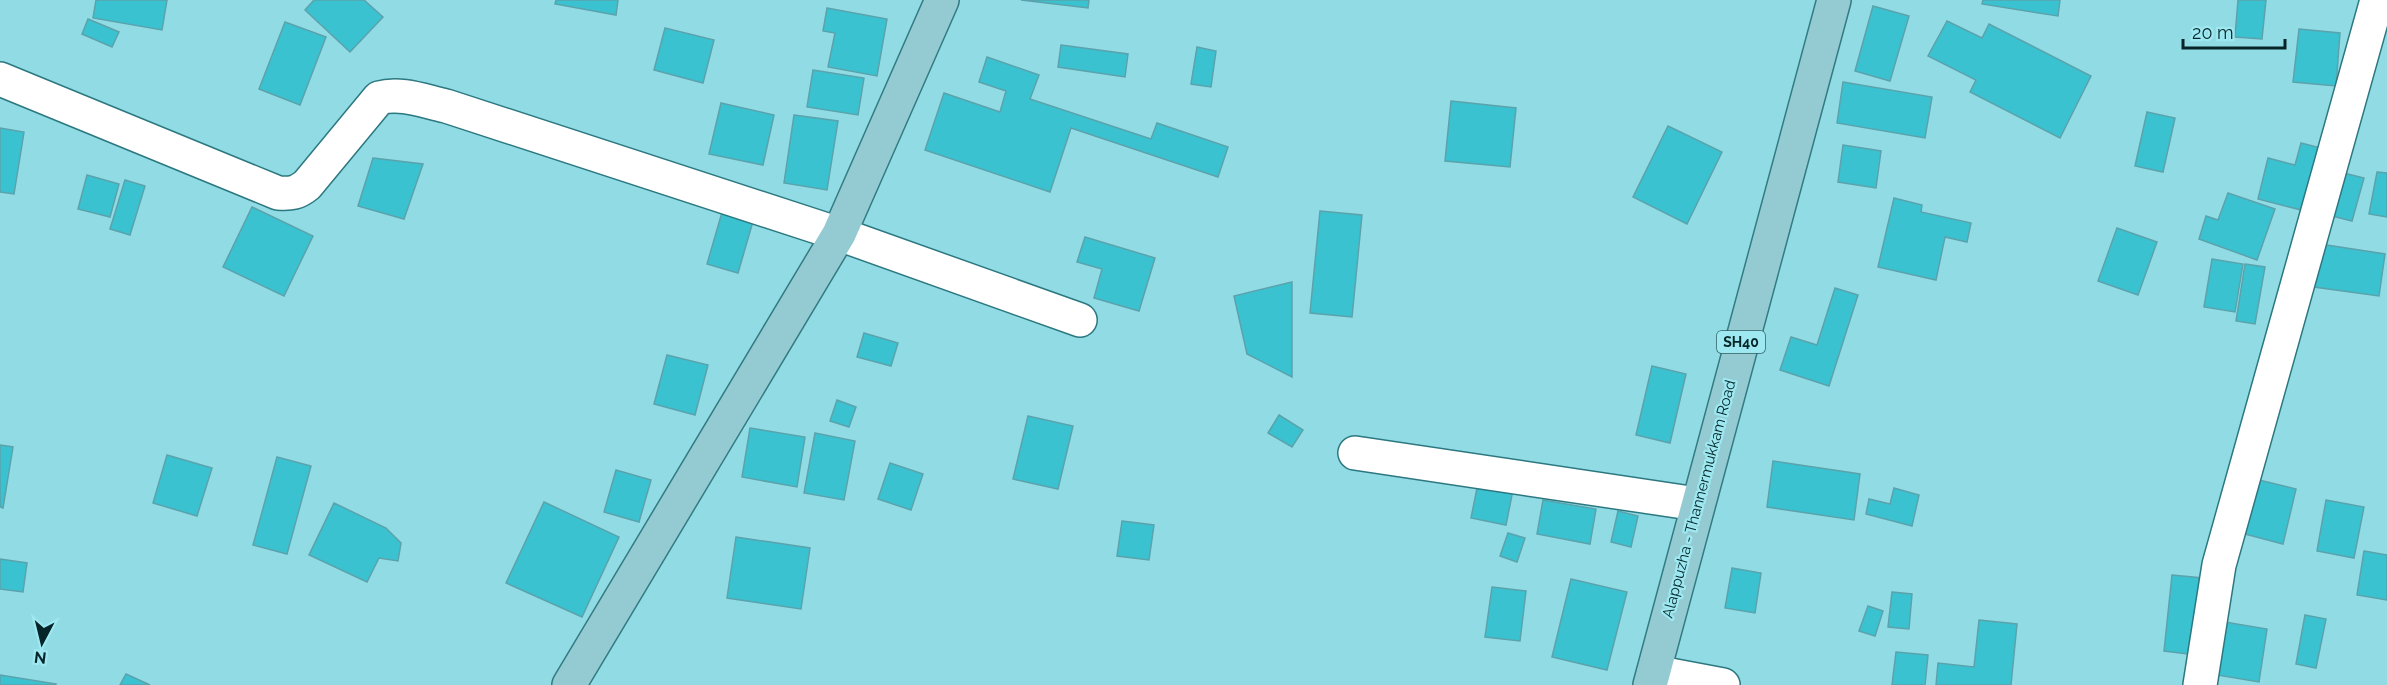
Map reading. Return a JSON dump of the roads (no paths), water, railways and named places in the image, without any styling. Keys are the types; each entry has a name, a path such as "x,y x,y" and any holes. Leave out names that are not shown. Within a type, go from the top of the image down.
{"main road":[{"path":"569,685 839,234 942,0"},
{"name":"Alappuzha - Thannermukkam Road","path":"1652,679 1697,504 1834,0"}],"street":[{"path":"2200,685 2219,565 2377,0"},
{"path":"0,79 278,193 295,193 307,185 379,98 393,94 446,106 839,234 1080,320"},
{"path":"1355,453 1697,504"},
{"path":"1652,679 1723,685"}]}
